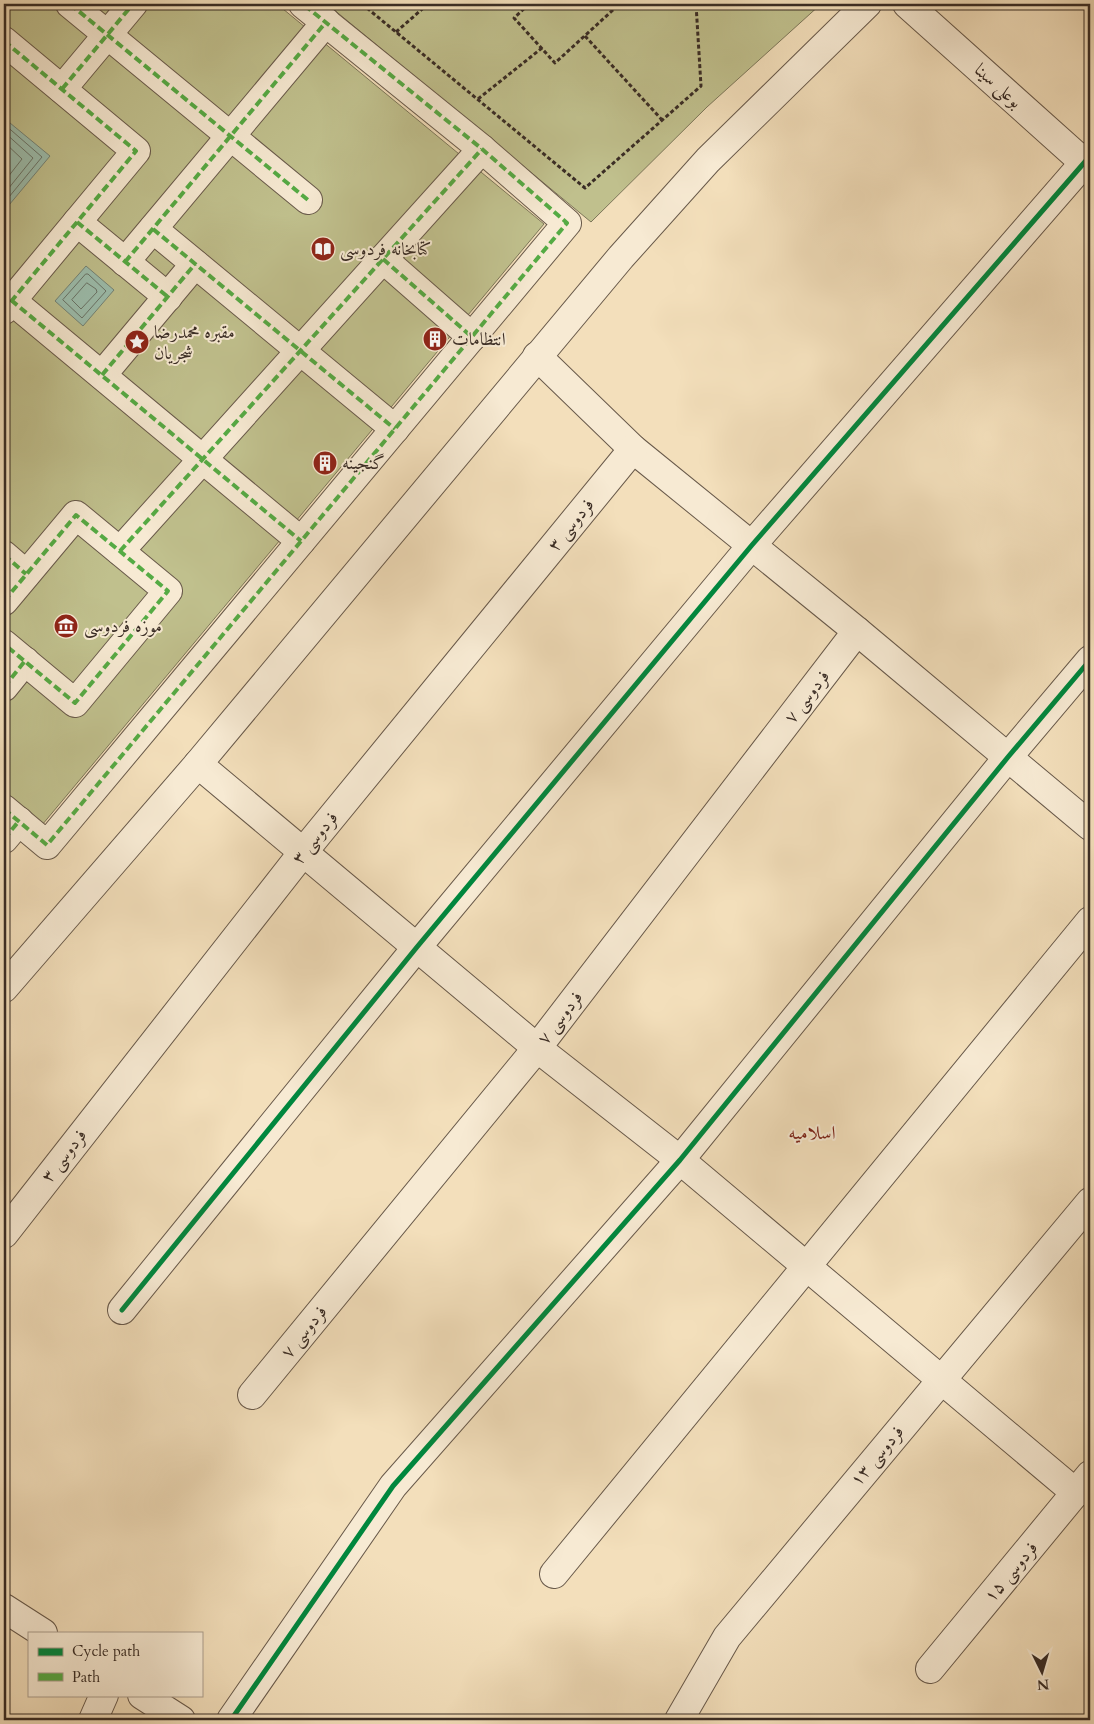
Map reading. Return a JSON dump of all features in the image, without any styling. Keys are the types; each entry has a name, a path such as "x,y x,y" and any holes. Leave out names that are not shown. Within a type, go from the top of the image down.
{"street":[{"path":"70,4 308,200"},
{"path":"62,89 133,4"},
{"path":"9,823 47,845 567,223 482,150 303,4"},
{"path":"4,988 198,764 620,257 708,160 868,4"},
{"name":"بوعلی سینا","path":"907,4 1088,162"},
{"path":"125,262 326,22"},
{"path":"4,41 136,151 8,305 102,376 302,541"},
{"path":"120,551 482,150"},
{"path":"122,1310 417,947 752,545 1088,162"},
{"path":"77,222 168,297"},
{"path":"153,229 395,429"},
{"path":"383,259 472,337"},
{"path":"102,376 195,264"},
{"path":"537,356 633,449 857,631 1090,826"},
{"name":"فردوسی ۳","path":"4,1234 304,851 633,449"},
{"path":"4,601 76,515 168,591 74,703 4,644"},
{"path":"4,555 26,574"},
{"name":"فردوسی ۷","path":"252,1395 537,1048 857,631"},
{"path":"231,1720 393,1486 680,1160 1008,757 1090,660"},
{"path":"4,687 25,662"},
{"path":"198,764 537,1048 680,1160 940,1380 1083,1484"},
{"path":"554,1574 1090,921"},
{"name":"فردوسی ۱۳","path":"679,1720 727,1637 1090,1202"},
{"name":"فردوسی ۱۵","path":"930,1669 1083,1484"},
{"path":"4,1608 42,1632"},
{"path":"93,1720 104,1696"},
{"path":"144,1696 182,1720"}],"path":[{"path":"362,4 585,188 701,86 696,4"},
{"path":"396,32 428,4"},
{"path":"529,4 514,18 555,63 614,9 609,4"},
{"path":"585,36 663,121"},
{"path":"478,99 542,48"}],"green space":[{"path":"4,4 277,4 544,224 42,825 4,824"},
{"path":"327,4 821,4 707,107 591,222"}],"water":[{"path":"4,118 50,156 4,211"},
{"path":"86,266 114,290 83,326 55,301"}],"marked path":[{"path":"70,4 308,200"},
{"path":"62,89 133,4"},
{"path":"4,809 47,845 567,223 482,149 303,4"},
{"path":"125,262 326,22"},
{"path":"4,41 136,151 4,310"},
{"path":"120,551 482,149"},
{"path":"77,222 168,297"},
{"path":"153,229 395,429"},
{"path":"383,259 472,337"},
{"path":"102,375 195,264"},
{"path":"11,300 301,541"},
{"path":"4,601 76,515 168,591 75,703 4,644"},
{"path":"4,555 26,574"},
{"path":"4,687 25,661"},
{"path":"4,839 19,821"}],"cycle path":[{"path":"122,1310 417,947 752,545 1090,156"},
{"path":"231,1720 393,1486 680,1160 1008,757 1090,660"}],"place":[{"name":"کتابخانه فردوسی","path":"323,249"},
{"name":"انتظامات","path":"435,339"},
{"name":"مقبره محمدرضا شجریان","path":"137,342"},
{"name":"گنجینه","path":"325,463"},
{"name":"موزه فردوسی","path":"66,626"}],"district":[{"name":"اسلامیه","path":"812,1133"}]}
